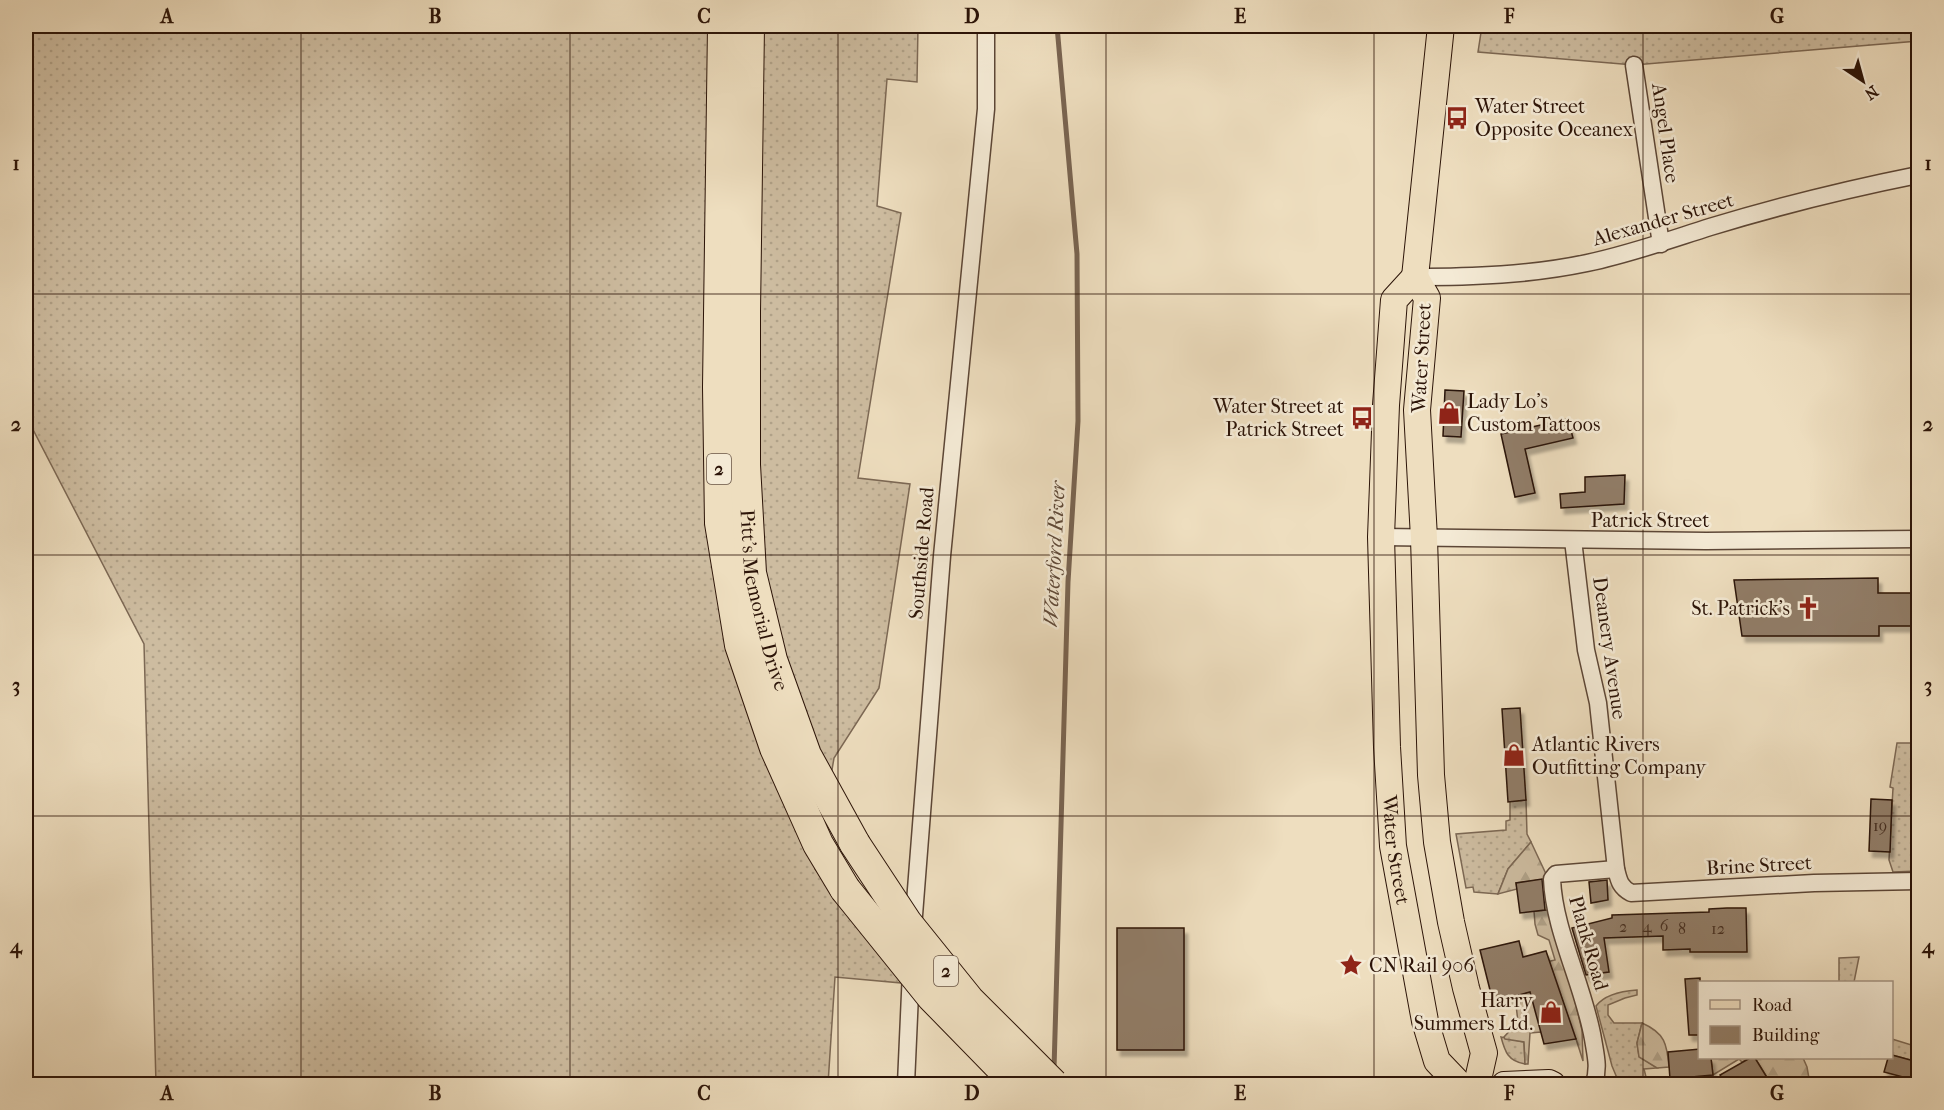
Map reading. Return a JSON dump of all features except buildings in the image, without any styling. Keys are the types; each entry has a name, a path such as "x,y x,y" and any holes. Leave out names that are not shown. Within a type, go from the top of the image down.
{"highway":[{"name":"Pitt's Memorial Drive","path":"723,26 718,387 720,523 740,645 775,748 818,844 845,889 932,997 1017,1084"},
{"name":"Pitt's Memorial Drive","path":"749,26 745,465 751,573 772,660 806,755 855,844 907,923 969,1000 1053,1084"}],"main road":[{"path":"1415,277 1441,26"},
{"name":"Water Street","path":"1459,1084 1437,1061 1425,1021 1393,846 1387,747 1381,537 1386,405 1394,300 1415,277 1426,298 1418,411 1424,538 1428,715 1437,842 1451,922 1484,1053 1477,1084"}],"street":[{"name":"Southside Road","path":"906,1084 914,900 942,556 986,109 986,26"},
{"name":"Angel Place","path":"1634,65 1661,244"},
{"name":"Alexander Street","path":"1415,277 1477,277 1533,272 1586,263 1661,244 1783,206 1918,175"},
{"name":"Patrick Street","path":"1381,537 1706,541 1918,539"},
{"name":"Deanery Avenue","path":"1573,540 1586,650 1598,703 1616,869"},
{"name":"Brine Street","path":"1616,869 1619,882 1631,893 1814,883 1918,881"},
{"name":"Plank Road","path":"1594,1084 1598,1071 1592,1031 1555,907 1552,879 1556,874 1616,869"},
{"path":"1504,1084 1549,1082 1553,1084"}],"green space":[{"path":"26,26 918,26 917,82 887,79 877,206 901,213 858,478 910,484 879,688 834,758 815,869 902,983 835,977 828,1084 156,1084 144,644 26,416"},
{"path":"1482,26 1918,26 1918,41 1634,65 1478,52"},
{"path":"1897,743 1918,743 1918,871 1893,872 1889,860 1893,788 1890,787"},
{"path":"1526,800 1527,834 1531,842 1508,869 1498,894 1474,892 1473,887 1466,888 1456,834 1506,830 1506,821 1510,820 1510,801"},
{"path":"1531,842 1546,874 1546,879 1516,883 1517,889 1498,894 1508,869"},
{"path":"1549,910 1582,1030 1583,1061 1576,1039 1541,1032 1530,1033 1528,1064 1525,1064 1524,1042 1504,1037 1518,1022 1515,996 1519,995 1538,964 1555,960 1549,940 1538,935 1535,924 1534,911"},
{"path":"1859,957 1854,981 1839,981 1839,958"},
{"path":"1637,990 1637,995 1608,1005 1608,1015 1614,1023 1642,1023 1637,1043 1639,1056 1657,1068 1644,1069 1646,1077 1624,1080 1617,1078 1612,1066 1596,1006 1609,996"},
{"path":"1642,1023 1660,1035 1666,1046 1669,1067 1657,1068 1639,1057 1637,1043"},
{"path":"1501,1037 1524,1042 1525,1064 1515,1061 1508,1055"},
{"path":"1893,1039 1918,1047 1918,1062 1893,1055"},
{"path":"1711,1059 1739,1059 1713,1075"},
{"path":"1756,1059 1803,1059 1810,1084 1771,1084"}],"waterway":[{"name":"Waterford River","path":"1054,1069 1068,582 1078,421 1077,254 1057,26"}],"place":[{"name":"Water Street Opposite Oceanex","path":"1457,118"},
{"name":"Lady Lo's Custom Tattoos","path":"1449,413"},
{"name":"Water Street at Patrick Street","path":"1362,418"},
{"name":"St. Patrick's","path":"1808,608"},
{"name":"Atlantic Rivers Outfitting Company","path":"1514,755"},
{"name":"CN Rail 906","path":"1351,965"},
{"name":"Harry Summers Ltd.","path":"1551,1012"}]}
